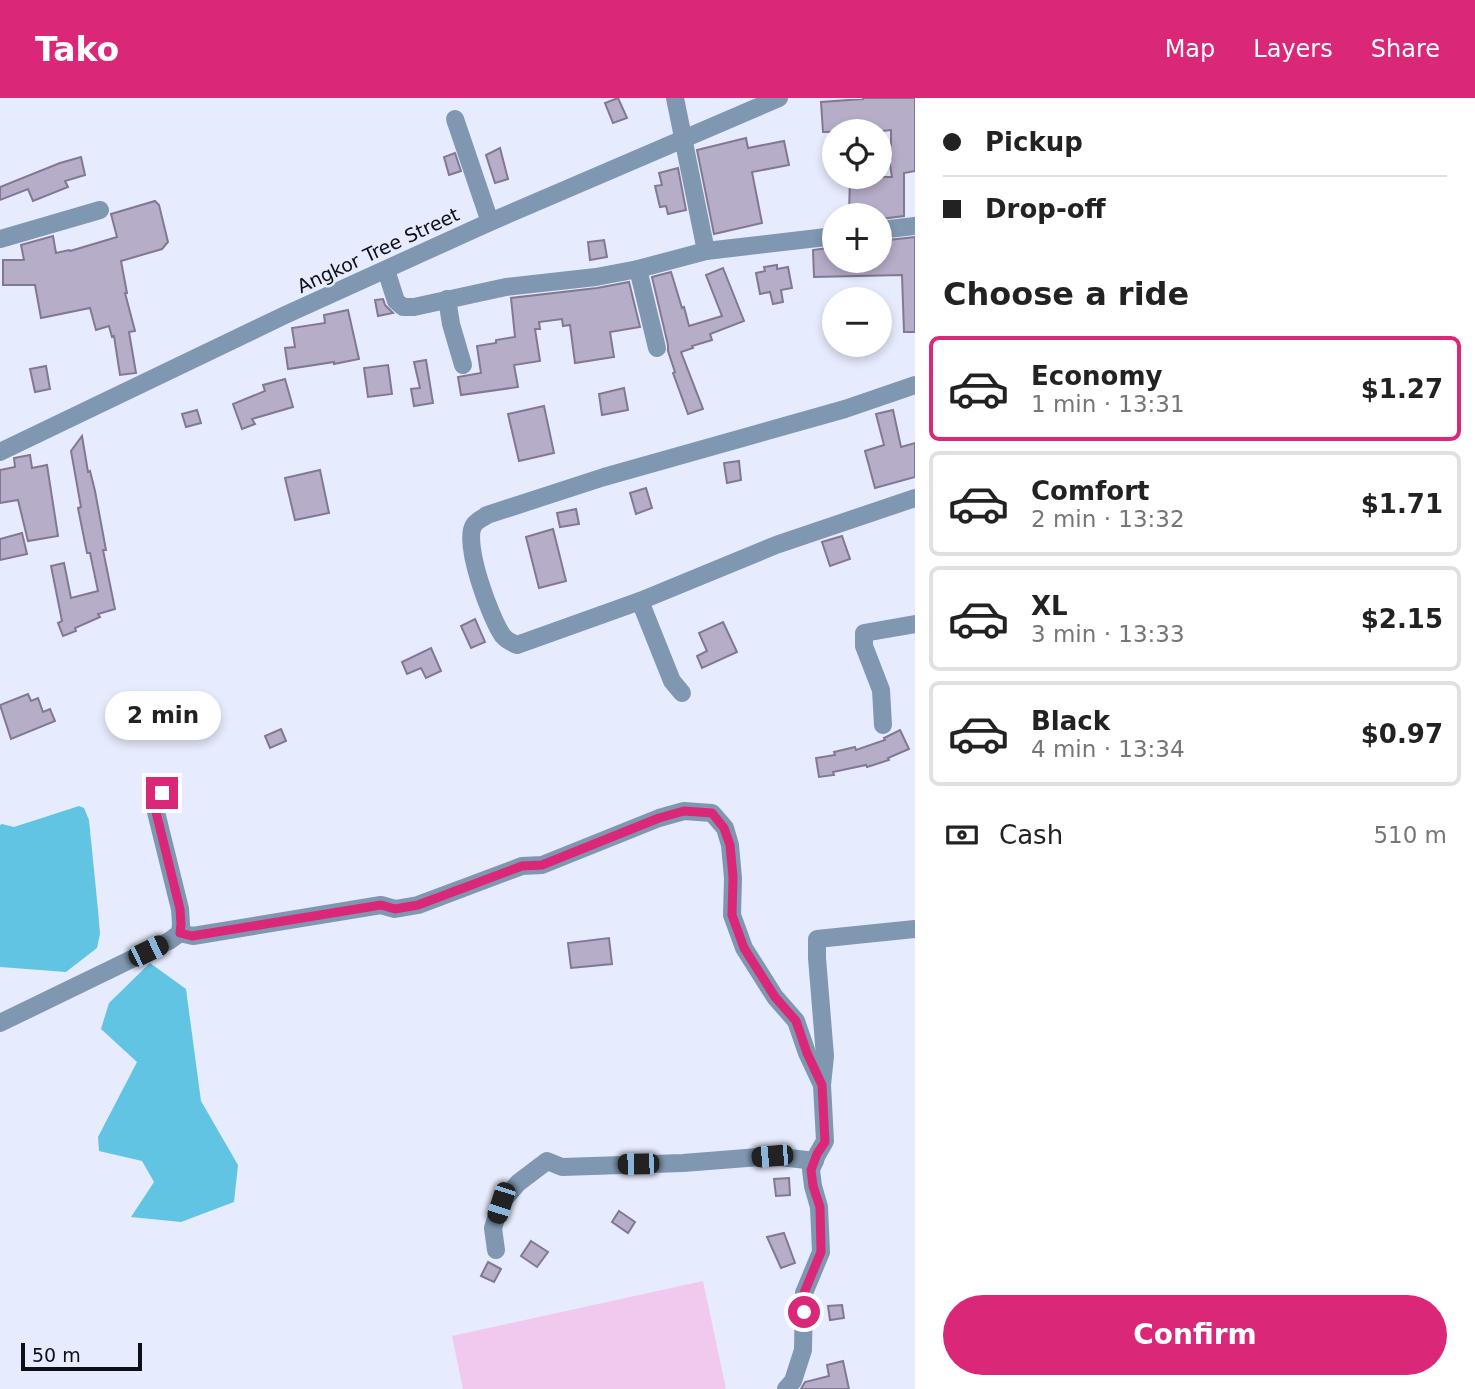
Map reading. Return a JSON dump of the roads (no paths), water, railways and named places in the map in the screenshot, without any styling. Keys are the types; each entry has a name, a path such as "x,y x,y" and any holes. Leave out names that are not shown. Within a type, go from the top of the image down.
{"street":[{"path":"675,98 706,251"},
{"name":"Angkor Tree Street","path":"0,452 284,316 490,222 779,98"},
{"path":"455,119 490,222"},
{"path":"0,239 100,210"},
{"path":"892,229 915,226"},
{"path":"386,270 396,301 403,307 414,307 506,287 596,277 638,269 706,251 822,238"},
{"path":"638,269 657,348"},
{"path":"447,299 463,365"},
{"path":"915,385 832,413 604,477 487,515 473,526 470,538 482,592 494,621 505,639 517,645 640,601 767,548 915,498"},
{"path":"640,601 672,681 682,693"},
{"path":"883,725 881,690 864,646 864,633 915,624"},
{"path":"0,1023 169,941 180,933 180,909 155,808 162,793"},
{"path":"180,933 192,936 381,905 395,909 418,905 522,866 542,865 659,818 684,811 712,813 724,828 730,845 732,915 744,948 775,997 796,1021 822,1085"},
{"path":"786,1389 793,1381 803,1350 804,1293 821,1252 820,1207 811,1170 825,1142 822,1085 825,1056 817,939 915,929"},
{"path":"496,1250 493,1228 501,1203 518,1183 547,1161 562,1167 683,1163 772,1156 815,1161"}],"water":[{"path":"79,806 84,808 89,820 100,934 97,948 66,972 0,967 0,825 14,827"},
{"path":"150,963 186,989 201,1101 238,1165 234,1202 181,1222 131,1217 154,1182 142,1161 99,1151 98,1137 137,1062 101,1029 109,1003"}]}
